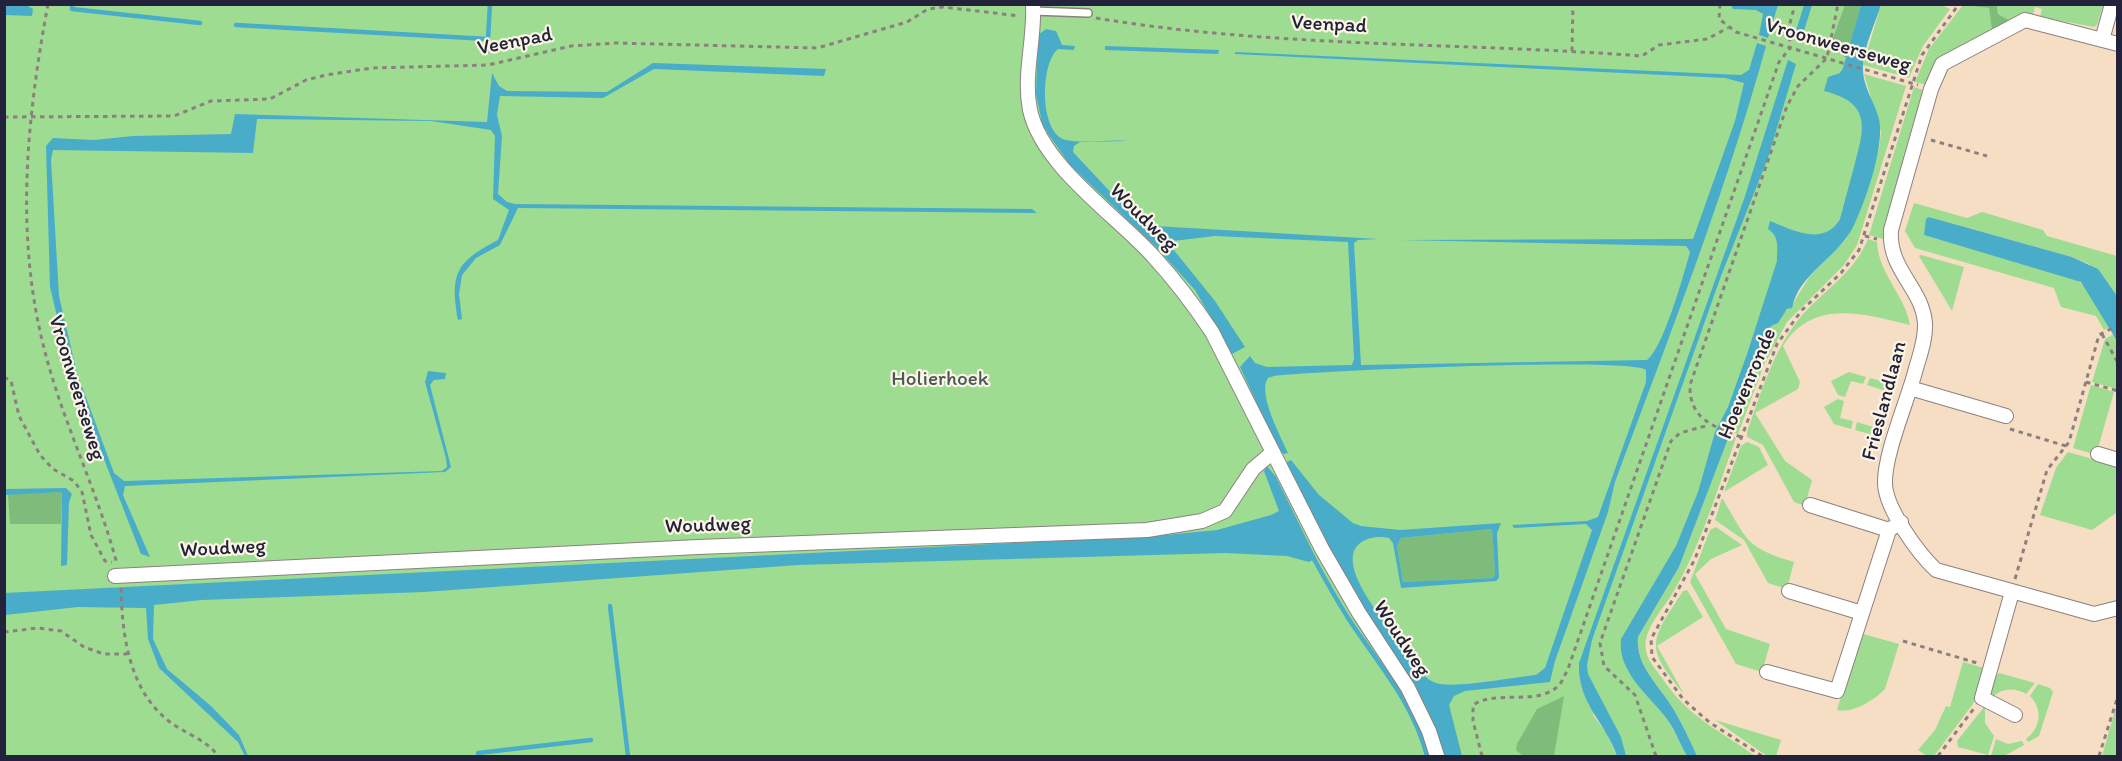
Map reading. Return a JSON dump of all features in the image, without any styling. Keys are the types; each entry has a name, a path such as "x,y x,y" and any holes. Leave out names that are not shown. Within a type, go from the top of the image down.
{"street":[{"path":"2102,40 2112,4"},
{"name":"Woudweg","path":"1033,11 1029,54 1030,108 1041,137 1067,171 1153,255 1190,300 1221,347 1272,452 1353,604 1408,688 1429,731 1437,756"},
{"name":"Frieslandlaan","path":"2118,44 2025,20 1942,64 1931,89 1890,243 1894,258 1921,306 1925,322 1924,340 1885,483 1888,496 1901,522 1921,556 1936,570 2094,614 2118,608"},
{"path":"1910,388 2006,416"},
{"name":"Woudweg","path":"117,574 1147,530 1202,520 1225,511 1253,469 1272,452"},
{"path":"2098,454 2118,460"},
{"path":"1810,505 1889,530"},
{"path":"1767,672 1837,691 1889,530 1901,522"},
{"path":"1789,591 1862,613"},
{"path":"2012,592 1982,698 2014,715"}],"lane":[{"path":"1033,11 1088,13"}],"path":[{"name":"Vroonweerseweg","path":"48,4 29,118 26,248 42,343 68,426 105,520 117,574 127,654 149,702 169,721 213,748 218,756"},
{"path":"1572,51 1573,4"},
{"path":"1720,4 1719,19 1728,28"},
{"path":"1482,756 1473,721 1473,705 1482,699 1544,694 1559,685 1568,669 1779,62 1790,48 1789,27 1795,4"},
{"path":"1827,58 1838,4"},
{"name":"Hoevenronde","path":"1762,756 1694,711 1659,668 1650,647 1653,632 1695,560 1768,364 1789,325 1841,273 1859,250 1911,83 1929,44 1959,4"},
{"name":"Veenpad","path":"4,117 174,116 210,101 270,99 306,80 372,68 488,65 571,46 615,43 817,48 906,22 928,9 943,7 1033,11"},
{"name":"Veenpad","path":"1088,13 1092,17 1150,27 1642,56 1659,45 1707,39 1728,28"},
{"name":"Vroonweerseweg","path":"1728,28 1931,89"},
{"name":"Hoevenronde","path":"1656,756 1635,695 1604,666 1600,643 1671,441 1680,433 1710,425 1692,403 1690,385 1787,106 1798,86 1827,58"},
{"path":"1918,136 1988,156"},
{"path":"2012,592 2047,470 2066,446 2099,335 2118,326"},
{"path":"2102,334 2118,363"},
{"path":"4,377 10,381 19,416 37,450 53,468 74,481 82,492 91,535 105,561 117,574"},
{"path":"2086,382 2118,391"},
{"path":"2006,416 2003,427 2066,446"},
{"path":"1710,425 1741,437"},
{"path":"4,632 38,628 61,631 84,647 104,654 127,654"},
{"path":"1903,641 1991,667"},
{"path":"2099,756 2118,696"},
{"path":"1938,756 1982,698"}],"green space":[{"name":"Holierhoek","path":"4,5 1869,5 1852,74 1875,134 1844,227 1769,319 1672,566 1630,640 1627,670 1668,720 1687,756 1626,756 1600,701 1593,715 1607,734 1617,756 5,756"},
{"path":"1845,5 1861,5 1846,58 1832,48 1833,38"},
{"path":"1881,5 1942,5 1950,9 1923,46 1909,78 1863,65"},
{"path":"1963,5 1989,8 1992,31 1927,85 1915,82 1929,49"},
{"path":"1963,5 1997,5 1998,14 2009,20 1992,31 1989,8"},
{"path":"1997,5 2103,5 2097,25 2094,27 2040,17 2042,9 2035,7 2033,15 2009,20 1998,14"},
{"path":"1864,74 1906,86 1857,245 1844,265 1787,322 1764,365 1738,434 1731,431 1771,326 1792,305 1810,276 1846,239 1860,209 1879,148 1881,132"},
{"path":"1914,87 1926,91 1885,239 1883,239 1869,235"},
{"path":"1914,203 1967,218 1982,212 2043,230 2047,236 2117,256 2117,296 2089,264 2072,257 1929,217 1924,235 2074,278 2087,287 2110,327 2104,330 2096,316 2061,307 2054,288 1915,248 1905,231"},
{"path":"1868,239 1877,242 1882,264 1903,304 1910,325 1858,314 1840,313 1824,315 1809,321 1795,331 1783,346 1800,382 1798,389 1755,413 1785,461 1812,480 1805,506 1794,502 1763,445 1747,437 1747,432 1769,373 1790,331 1808,309 1855,262"},
{"path":"1919,256 1964,267 1952,311"},
{"path":"2114,334 2117,341 2117,389 2092,382 2105,339"},
{"path":"1849,372 1866,377 1863,384 1851,381 1845,397 1838,395 1831,381"},
{"path":"1870,378 1896,385 1889,407 1884,402 1886,391 1867,385"},
{"path":"2091,385 2114,392 2096,455 2073,448"},
{"path":"1838,399 1844,401 1840,418 1853,421 1851,429 1834,424 1824,407"},
{"path":"1882,415 1887,415 1881,437 1855,430 1857,422 1876,428"},
{"path":"1729,435 1736,438 1700,537 1682,576 1650,628 1646,643 1650,662 1683,704 1755,756 1697,756 1669,701 1645,666 1638,647 1638,637 1679,567"},
{"path":"1747,442 1759,447 1768,465 1724,492 1741,446"},
{"path":"2068,452 2117,466 2116,513 2092,530 2040,515 2056,468"},
{"path":"62,492 61,524 10,524 8,494"},
{"path":"1722,498 1749,540 1765,552 1794,562 1787,589 1768,583 1744,540 1715,520"},
{"path":"1716,527 1742,545 1711,559 1695,574 1726,629 1770,644 1762,672 1736,664 1690,582 1710,530"},
{"path":"1492,529 1495,574 1493,578 1403,582 1397,546 1401,538"},
{"path":"1687,590 1703,617 1657,646 1684,694 1662,664 1656,643 1664,621 1683,591"},
{"path":"1863,634 1899,644 1885,689 1863,705 1849,710 1837,710 1859,636"},
{"path":"1963,662 1984,668 1975,701 1934,756 1927,756 1918,750 1935,730 1946,706 1950,707"},
{"path":"1999,673 2035,683 2026,694 2017,690 2008,690 1992,698 1989,696 1995,677"},
{"path":"2038,684 2050,688 2053,692 2039,736 2028,742 2026,739 2035,729 2039,718 2037,707 2030,696"},
{"path":"1564,696 1554,756 1523,756 1516,750 1517,744 1537,709"},
{"path":"1985,706 1985,723 1994,736 1988,755 1958,747 1957,741"},
{"path":"2116,707 2117,756 2102,756"},
{"path":"1715,720 1781,740 1776,756 1767,756"},
{"path":"1996,739 2008,744 2022,741 2024,745 2004,756 1991,756"}],"water":[{"path":"5,4 26,5 33,9 32,16 5,15"},
{"path":"1731,5 1778,5 1768,38 1759,35 1763,14 1756,10 1733,9"},
{"path":"1804,5 1812,5 1802,37 1799,38 1795,34"},
{"path":"1861,5 1881,5 1863,66 1864,80 1877,112 1880,130 1877,157 1864,202 1848,236 1802,285 1792,308 1787,309 1778,323 1771,326 1679,567 1638,637 1638,648 1645,667 1669,701 1697,756 1687,756 1667,719 1629,672 1621,651 1621,639 1676,546 1698,492 1715,432 1728,407 1777,261 1776,239 1768,229 1770,221 1798,232 1817,234 1833,227 1840,219 1859,149 1861,117 1849,102 1824,91 1828,77 1840,73 1843,68"},
{"path":"1046,29 1056,31 1062,45 1075,46 1074,50 1058,49 1048,68 1045,98 1051,125 1057,135 1066,140 1081,142 1074,146 1073,152 1117,199 1147,223 1155,226 1378,239 1358,240 1354,243 1361,365 1647,360 1660,342 1672,310 1690,252 1686,246 1400,240 1693,239 1735,121 1744,83 1725,78 1235,54 1235,52 1741,75 1749,70 1757,43 1766,46 1733,156 1676,319 1615,482 1608,512 1555,661 1550,682 1465,691 1454,696 1449,705 1462,756 1443,756 1355,600 1286,465 1287,462 1291,460 1319,495 1353,523 1361,526 1400,530 1501,523 1497,533 1499,578 1496,581 1401,588 1393,543 1385,537 1370,538 1359,544 1354,553 1353,564 1356,576 1370,602 1411,661 1429,679 1436,683 1456,685 1536,675 1545,668 1592,530 1586,524 1514,528 1512,525 1587,521 1598,517 1646,382 1646,370 1627,366 1532,365 1405,368 1274,376 1268,378 1265,385 1266,394 1271,415 1288,453 1284,454 1279,451 1240,367 1250,356 1255,363 1267,367 1352,365 1354,359 1348,242 1215,236 1173,241 1173,249 1215,301 1245,347 1232,354 1195,290 1155,246 1070,165 1042,123 1036,94 1038,35","holes":["1492,529 1495,574 1493,578 1403,582 1397,546 1401,538"]},
{"path":"1105,46 1219,50 1218,54 1105,50"},
{"path":"1788,60 1796,64 1768,158 1721,276 1592,640 1587,665 1588,674 1621,737 1626,756 1617,756 1587,701 1580,677 1579,663 1745,196"},
{"path":"653,63 826,69 824,76 654,69 603,98 500,96 497,115 502,136 498,194 507,202 515,204 1032,209 1037,213 518,208 500,245 476,258 462,275 459,294 462,319 458,320 455,291 459,271 473,255 498,240 509,210 493,199 495,136 491,130 431,121 257,119 253,153 53,150 51,160 59,296 77,373 114,473 124,481 442,471 447,467 446,458 425,382 428,371 446,373 445,379 434,380 430,385 451,467 445,472 125,486 123,495 150,557 141,554 70,372 50,287 46,146 53,138 94,140 133,136 231,134 235,114 487,122 492,73 499,86 507,91 607,92"},
{"path":"1929,217 2072,257 2098,269 2117,296 2117,341 2081,282 1924,235 1926,219"},
{"path":"1267,466 1276,477 1316,558 1309,562 1287,556 1225,553 798,565 424,592 202,600 154,605 153,639 167,669 211,706 239,735 248,756 245,756 238,742 159,668 148,639 146,608 78,607 5,615 4,593 1155,536 1217,530 1279,511 1264,471"},
{"path":"66,488 72,494 69,502 67,565 61,566 62,492 5,495 5,489"}],"waterway":[{"path":"72,4 72,9 200,23"},
{"path":"488,39 490,4"},
{"path":"236,25 488,39 487,52"},
{"path":"1314,559 1347,616 1405,703 1427,756"},
{"path":"610,606 628,756"},
{"path":"478,753 591,740"}]}
